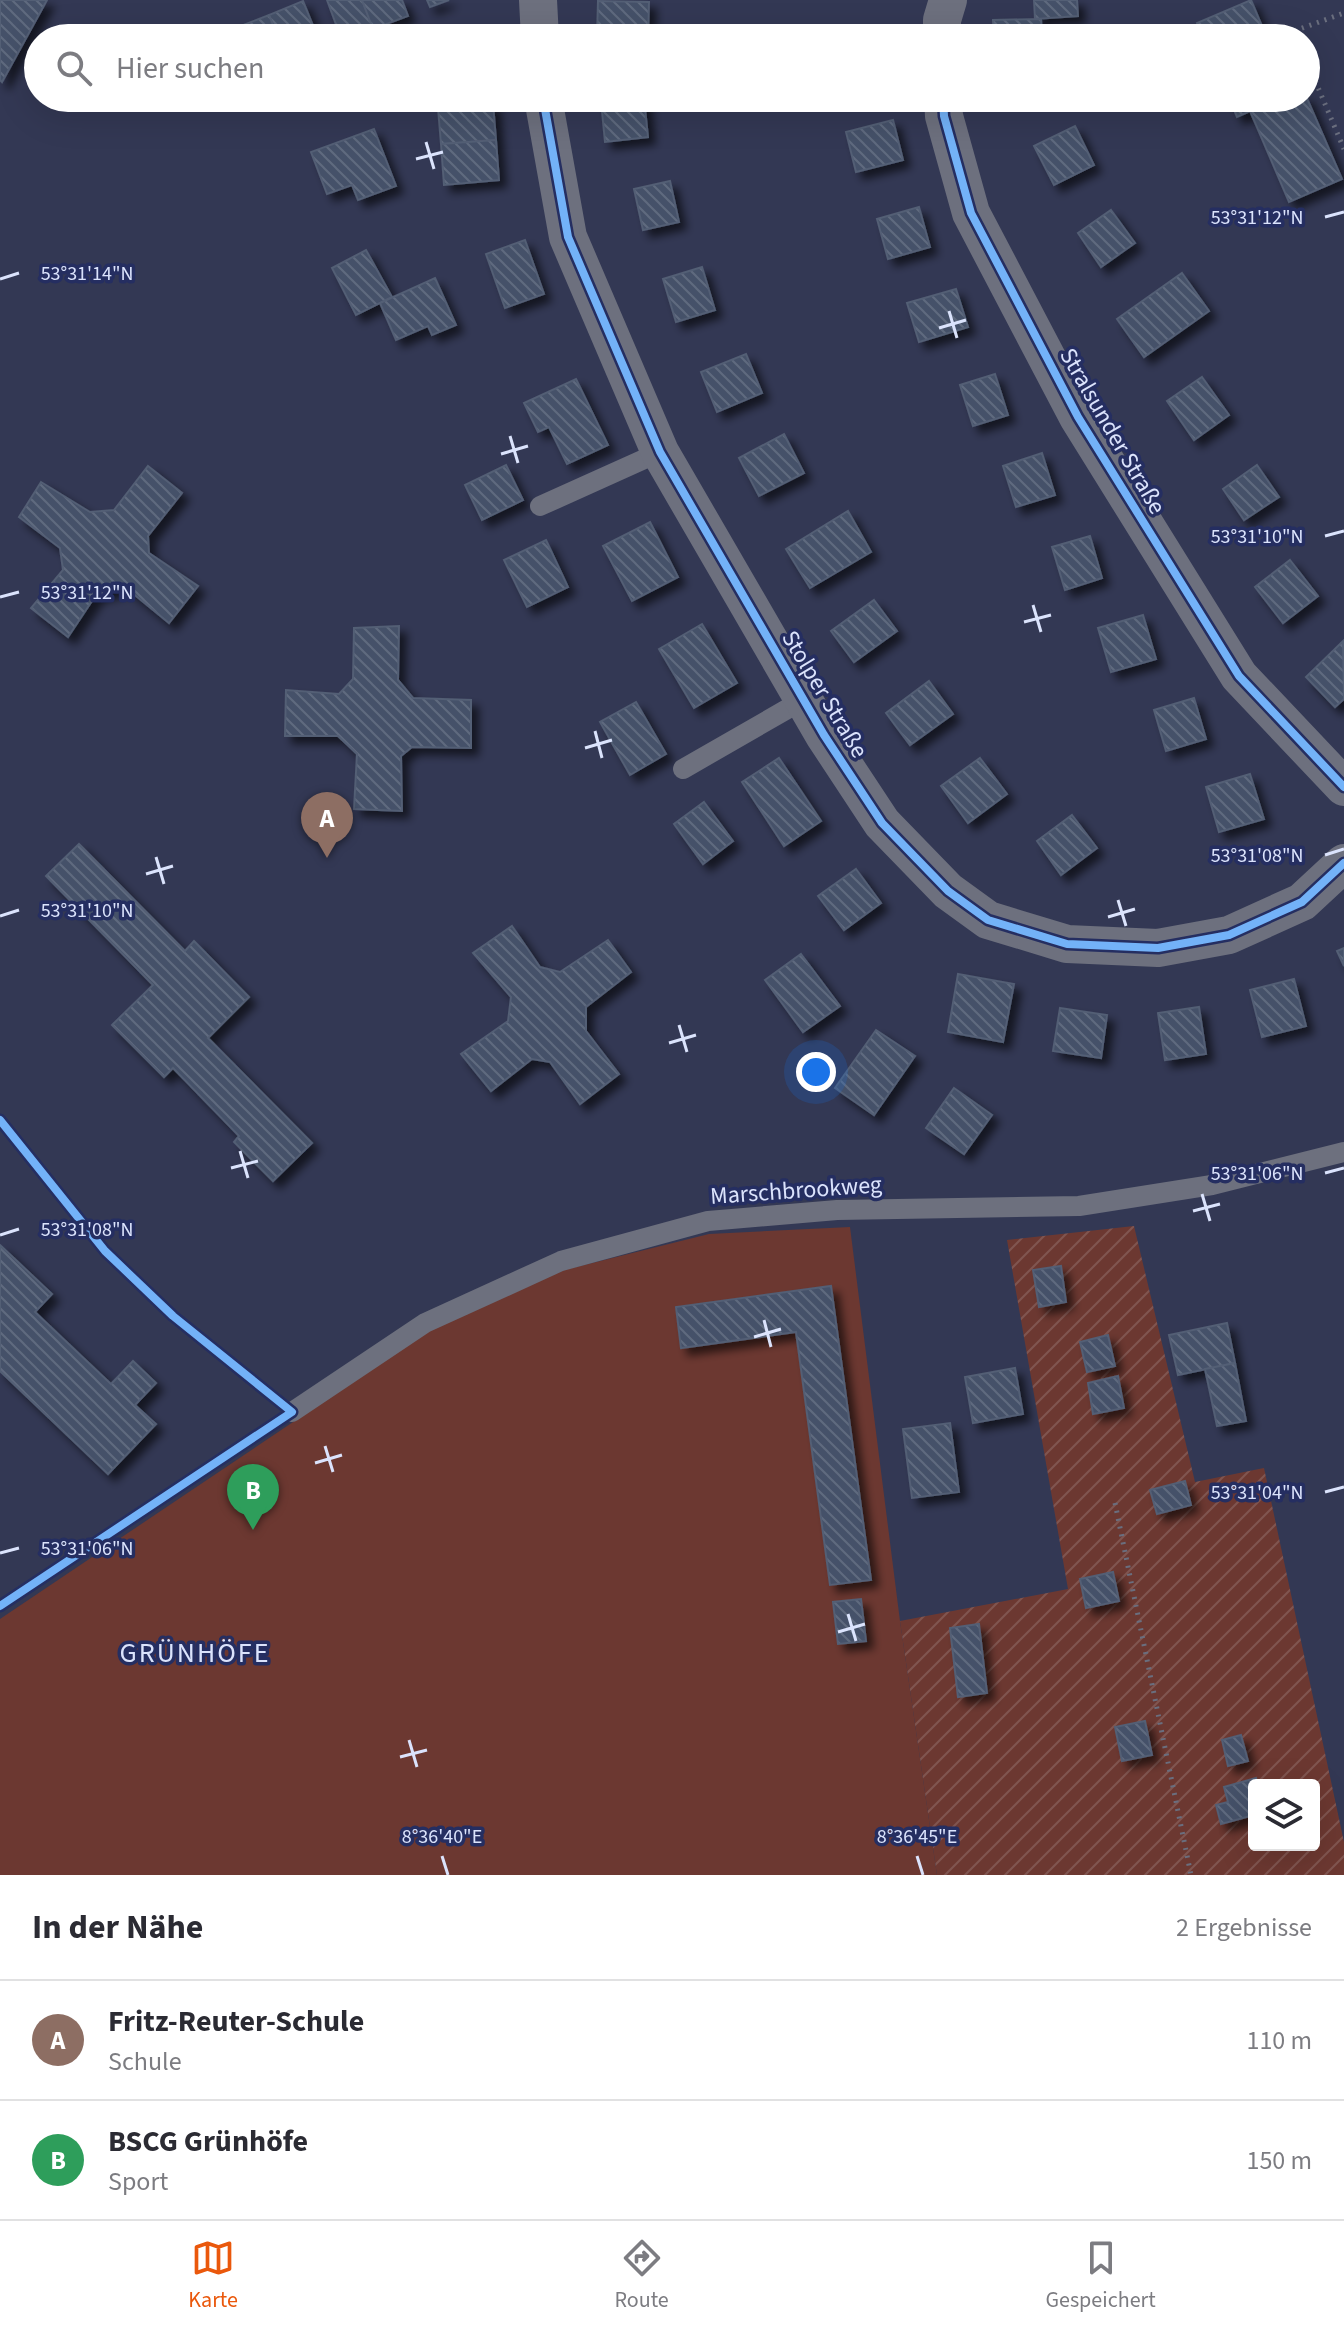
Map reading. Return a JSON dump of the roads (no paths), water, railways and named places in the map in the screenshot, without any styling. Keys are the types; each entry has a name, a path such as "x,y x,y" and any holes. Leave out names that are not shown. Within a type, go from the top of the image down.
{"street":[{"path":"538,0 539,24"},
{"path":"942,24 948,0"},
{"name":"Stolper Straße","path":"546,112 568,237 660,452 803,700 882,823 948,891 988,920 1067,944 1158,948 1229,935 1302,902 1344,863"},
{"name":"Stralsunder Straße","path":"944,112 971,213 1078,417 1239,676 1344,787"}],"lane":[{"path":"540,506 660,452"},
{"path":"683,769 803,700"},
{"name":"Marschbrookweg","path":"292,1412 425,1323 561,1261 708,1221 837,1210 1079,1206 1212,1185 1344,1152"}],"place":[{"name":"Fritz-Reuter-Schule","path":"327,858"},
{"name":"BSCG Grünhöfe","path":"253,1530"}],"district":[{"name":"GRÜNHÖFE","path":"195,1652"}]}
